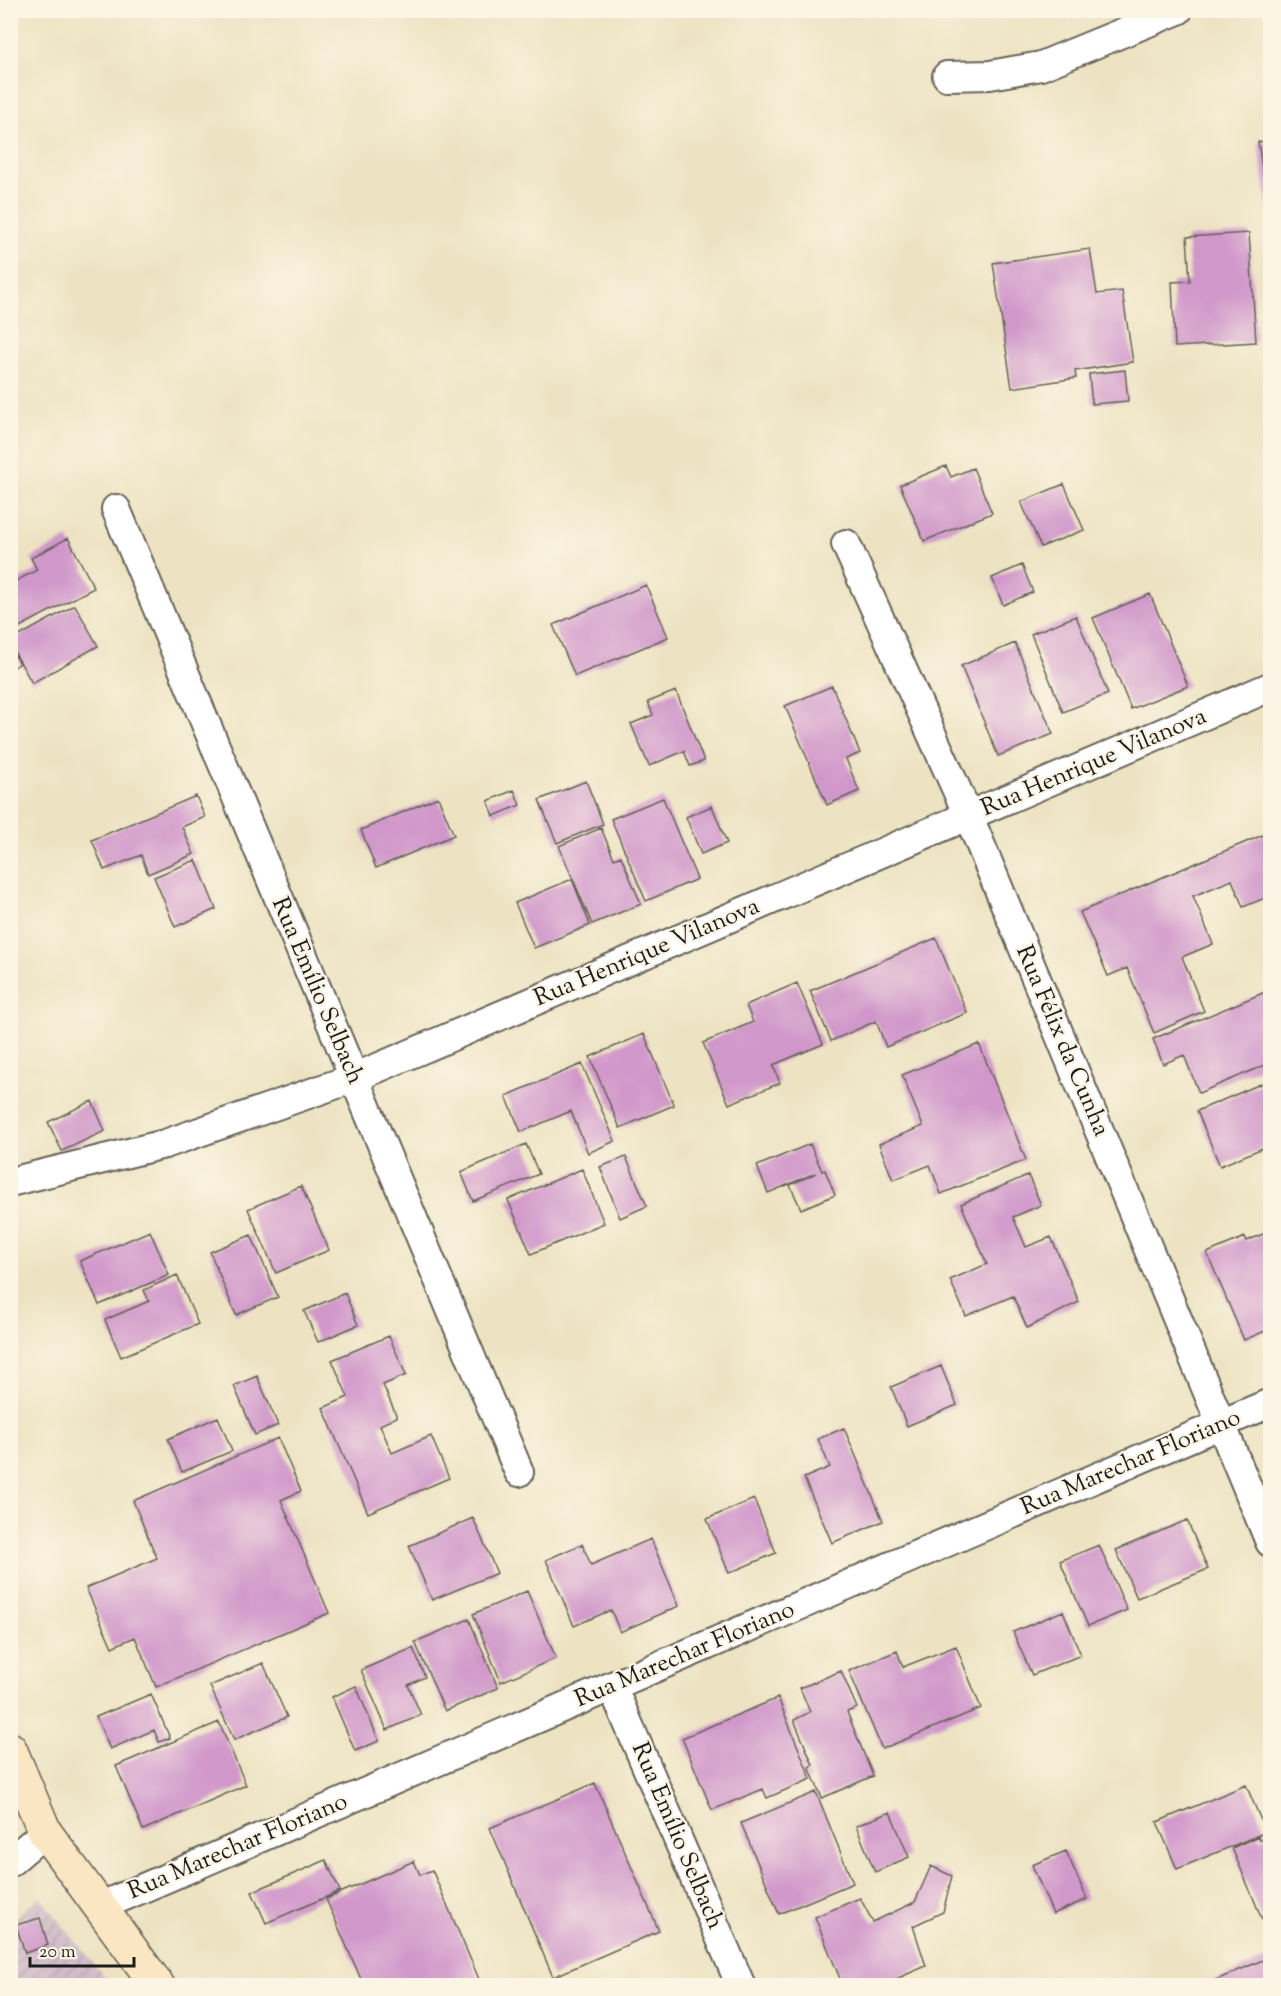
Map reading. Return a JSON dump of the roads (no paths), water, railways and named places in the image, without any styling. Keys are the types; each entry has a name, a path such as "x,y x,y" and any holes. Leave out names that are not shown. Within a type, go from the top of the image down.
{"main road":[{"path":"10,1749 45,1832 158,1986"}],"street":[{"path":"947,76 990,75 1041,66 1178,10"},
{"name":"Rua Emílio Selbach","path":"116,509 519,1472"},
{"name":"Rua Félix da Cunha","path":"846,544 969,817 1270,1542"},
{"name":"Rua Henrique Vilanova","path":"10,1182 165,1144 354,1078 1270,687"},
{"name":"Rua Marechar Floriano","path":"99,1907 1270,1403"},
{"name":"Rua Emílio Selbach","path":"612,1686 741,1986"},
{"path":"10,1862 45,1832"}]}
